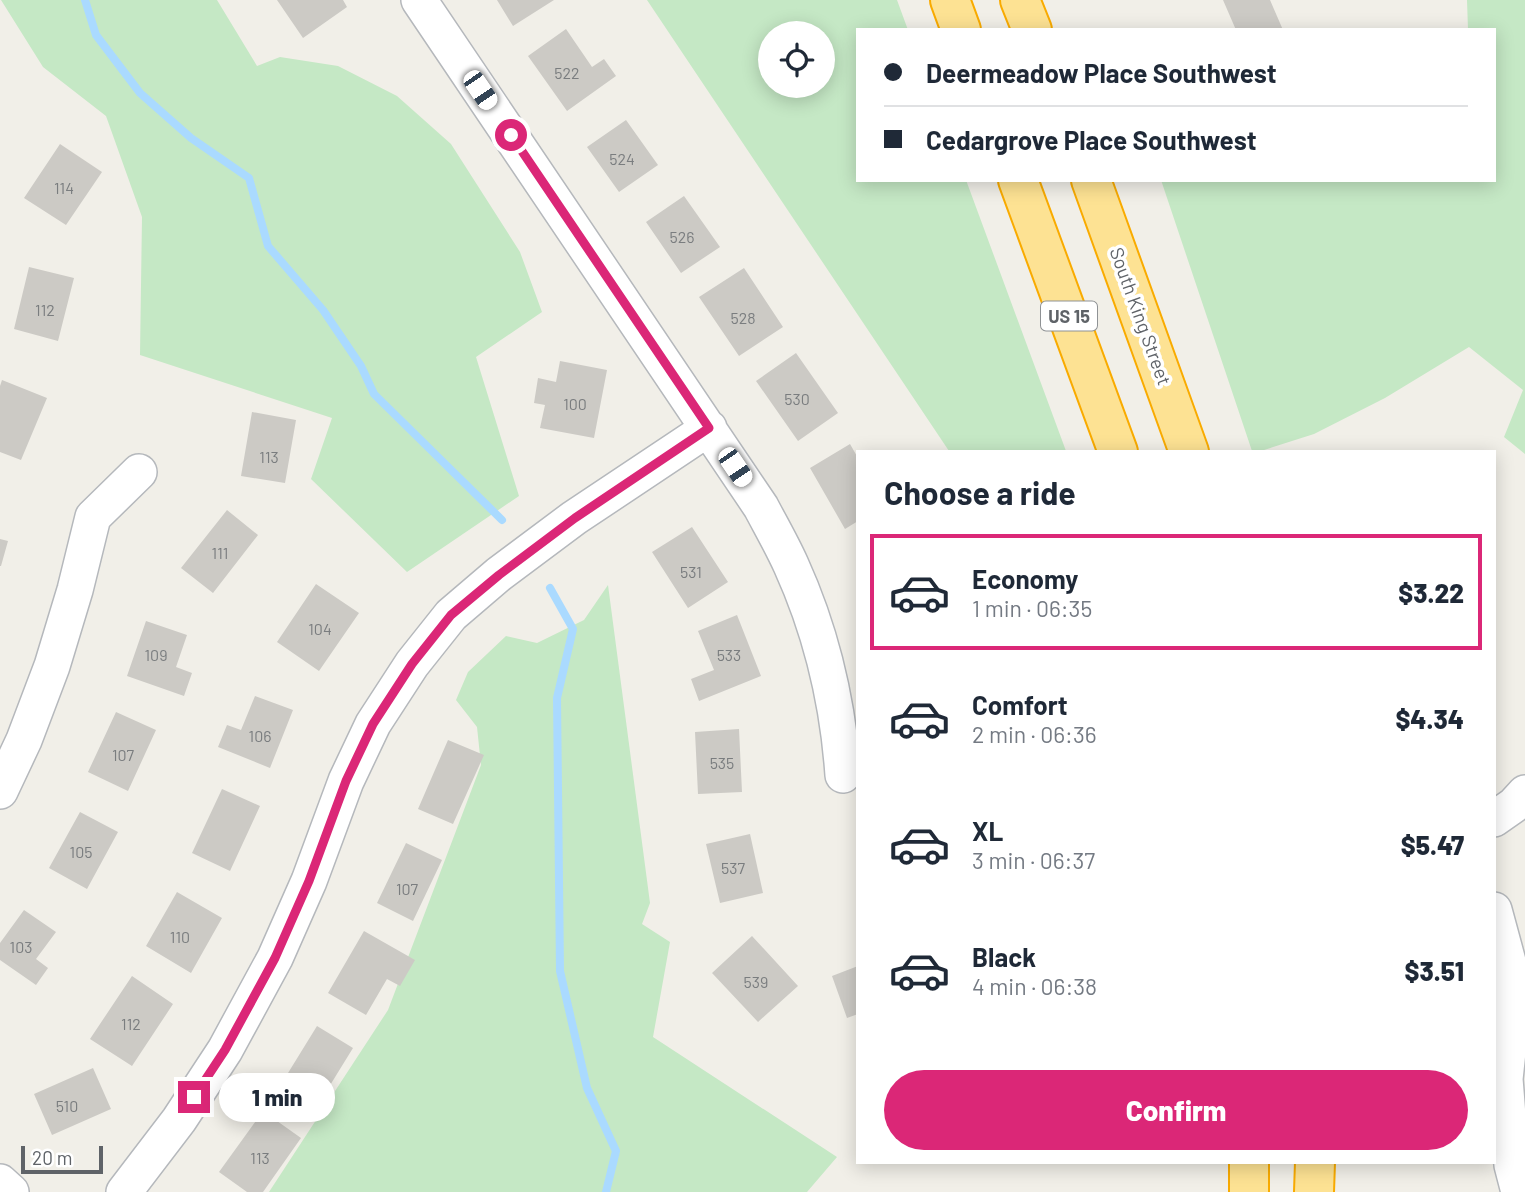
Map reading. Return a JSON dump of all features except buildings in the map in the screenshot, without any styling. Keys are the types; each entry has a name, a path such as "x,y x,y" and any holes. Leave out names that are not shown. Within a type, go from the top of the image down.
{"highway":[{"path":"950,0 960,28"},
{"path":"1020,0 1031,28"},
{"name":"US 15","path":"1019,182 1117,450"},
{"name":"South King Street","path":"1092,182 1188,450"},
{"path":"1249,1164 1249,1192"},
{"path":"1314,1192 1315,1164"}],"street":[{"path":"419,0 761,507 792,566 814,624 831,684 843,775"},
{"path":"124,1192 179,1120 225,1050 275,958 309,881 346,781 373,724 412,664 451,615 499,575 575,518 709,428"},
{"path":"0,791 24,740 52,666 93,517 139,472"},
{"path":"1496,818 1525,793"},
{"path":"1496,917 1510,969 1511,1024 1505,1079 1512,1165 1519,1192"},
{"path":"0,1182 12,1192"}],"green space":[{"path":"1,0 217,0 257,66 280,57 338,66 397,96 451,144 520,252 542,312 476,357 519,496 407,572 311,479 332,418 140,355 142,217 106,116 43,67"},
{"path":"647,0 897,0 907,28 856,28 856,182 967,182 1066,450 948,450"},
{"path":"1467,0 1525,0 1525,454 1504,437 1523,390 1469,347 1385,398 1314,434 1264,450 1252,450 1162,182 1496,182 1496,28 1468,28"},
{"path":"608,585 650,903 642,924 670,942 653,1037 837,1157 807,1192 269,1192 388,1010 481,765 477,727 456,700 468,672 506,636 537,643 584,620"}],"waterway":[{"path":"85,0 96,35 140,93 191,138 249,178 268,246 323,310 361,366 374,394 502,520"},
{"path":"550,588 573,629 557,698 560,971 587,1088 616,1151 606,1192"}],"route":[{"path":"194,1097 225,1050 275,958 309,881 346,781 373,724 412,664 451,615 499,575 575,518 709,428 511,135"}]}
